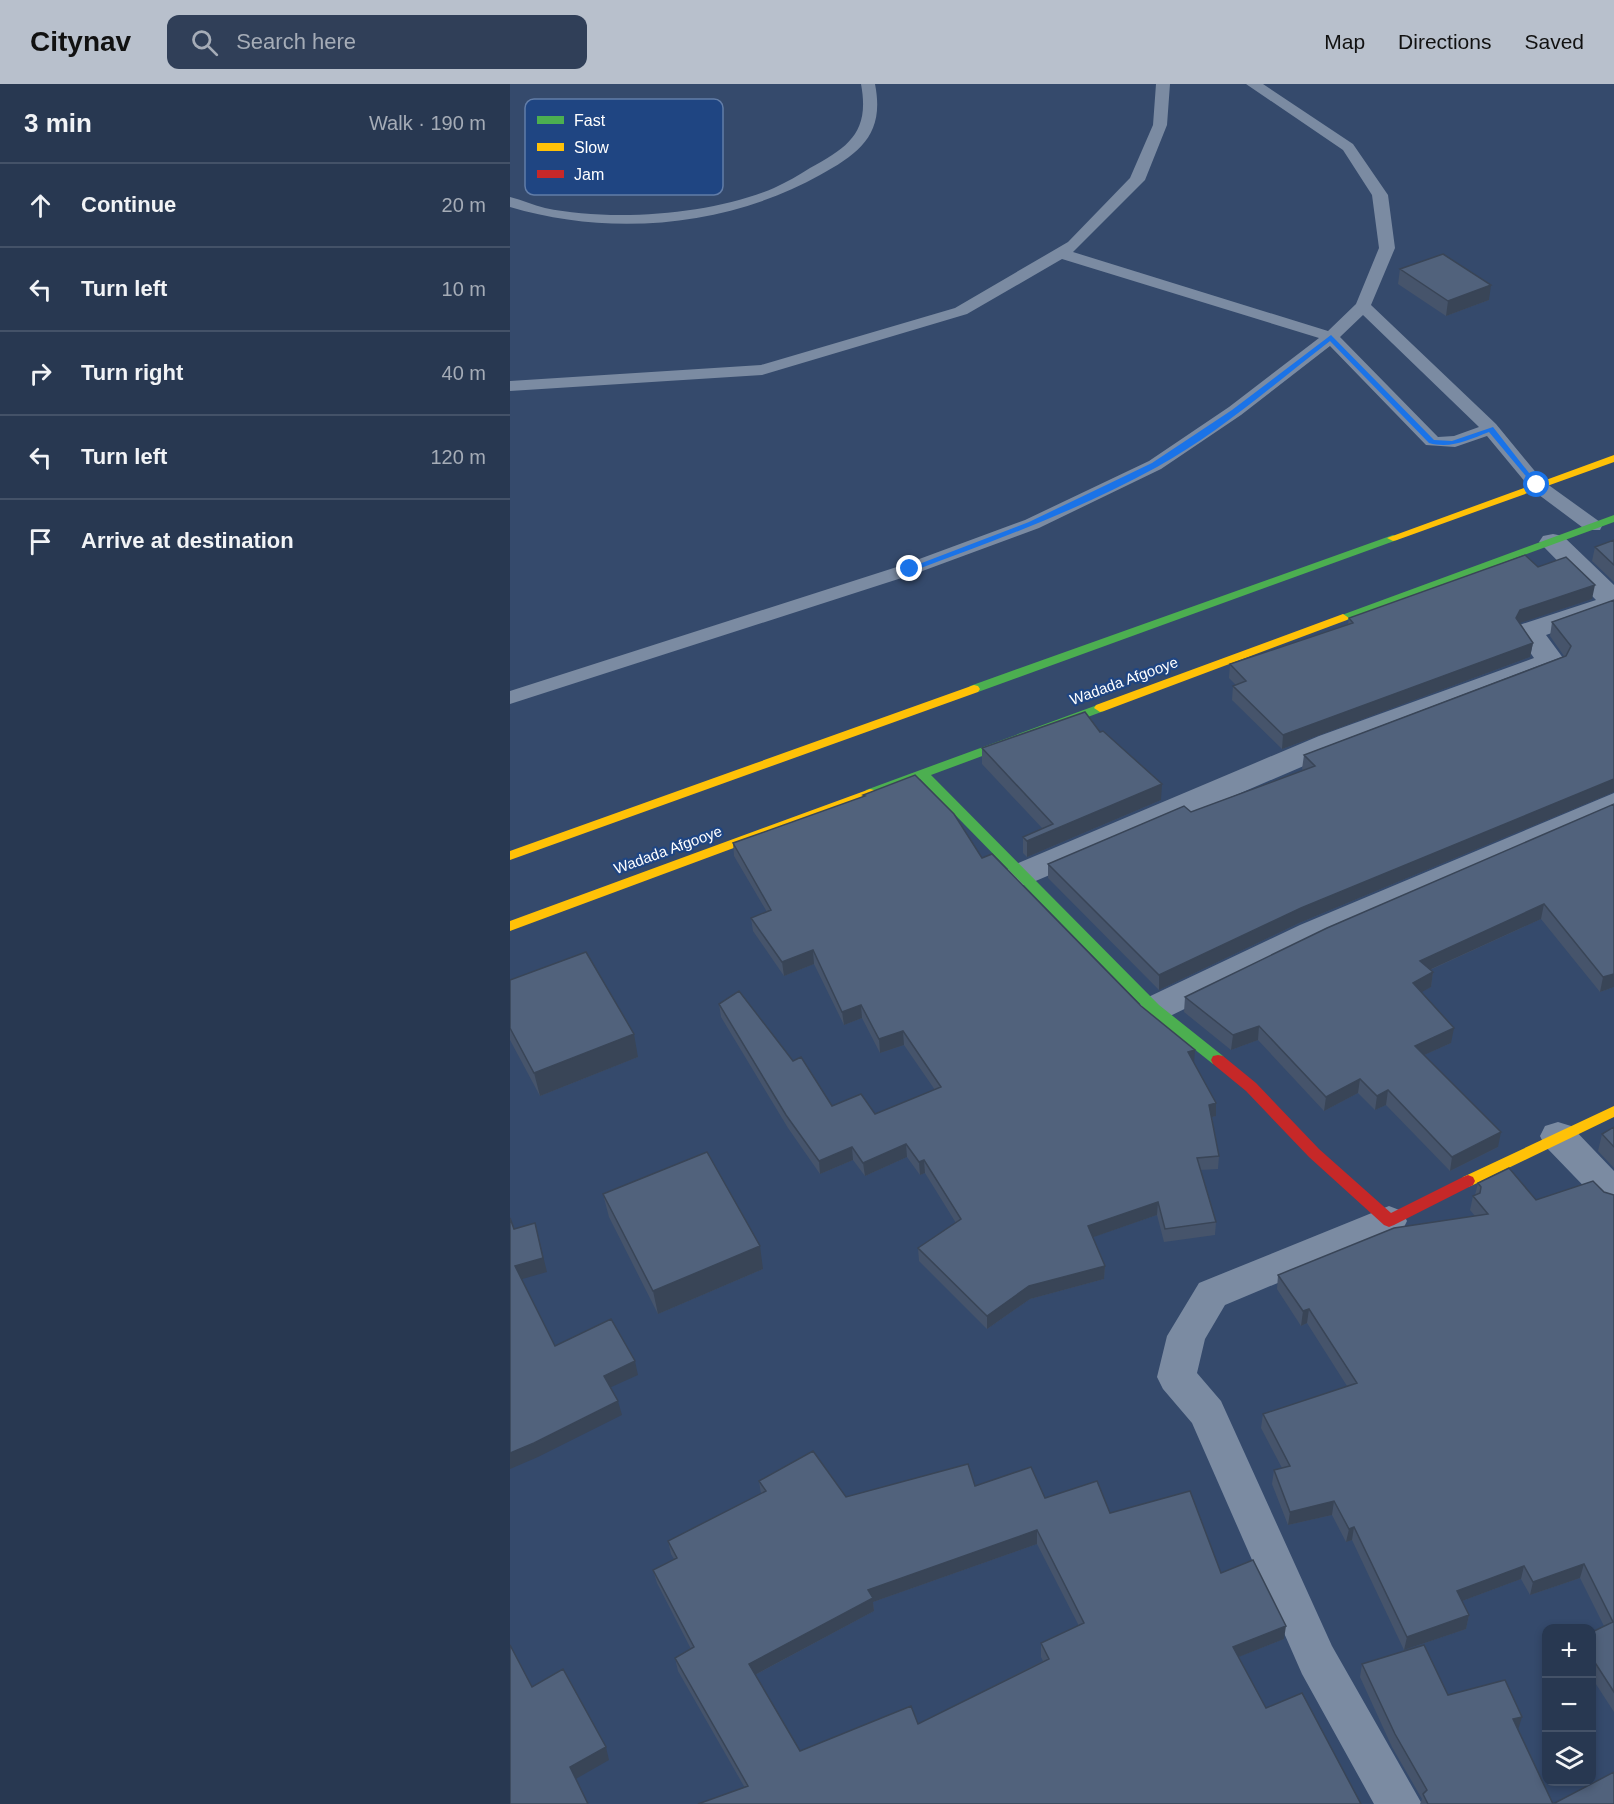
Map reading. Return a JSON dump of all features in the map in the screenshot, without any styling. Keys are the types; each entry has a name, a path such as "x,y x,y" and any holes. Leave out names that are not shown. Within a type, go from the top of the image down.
{"main road":[{"path":"510,856 1221,602 1614,458"},
{"name":"Wadada Afgooye","path":"510,926 1614,518"},
{"path":"922,773 1154,1010 1251,1087 1314,1153 1389,1221 1558,1136 1614,1111"}],"street":[{"path":"1020,875 1330,743 1552,662 1529,631 1614,602 1553,542"},
{"path":"1154,1010 1312,933 1614,803"},
{"path":"1558,1136 1614,1194"},
{"path":"1389,1221 1212,1294 1186,1336 1177,1377 1207,1413 1317,1660 1399,1804"}],"lane":[{"path":"510,202 549,213 608,218 653,216 724,208 779,191 843,157 862,140 874,103 868,84"},
{"path":"510,386 762,370 961,312 1074,245 1137,180 1160,125 1162,84"},
{"path":"510,699 910,569 1032,524 1155,465 1235,411 1331,337 1363,306 1387,248 1380,195 1348,147 1253,84"},
{"path":"1060,253 1331,337 1432,441 1443,444 1454,443 1490,428"},
{"path":"1363,306 1490,428 1537,485 1593,526"}],"building":[{"path":"1443,254 1491,285 1448,301 1400,269"},
{"path":"1614,540 1614,565 1595,547"},
{"path":"1525,555 1538,567 1566,557 1595,585 1520,610 1516,618 1533,643 1283,735 1233,686 1246,681 1230,664 1353,623 1349,618"},
{"path":"1614,600 1614,779 1301,908 1159,975 1048,864 1184,806 1191,812 1315,766 1304,755 1566,656 1571,646 1552,622"},
{"path":"1085,712 1100,732 1103,731 1162,784 1027,841 1023,837 1053,824 982,748"},
{"path":"915,775 954,814 982,858 992,854 1141,1006 1195,1050 1188,1052 1216,1103 1209,1105 1219,1156 1197,1158 1216,1222 1165,1229 1158,1202 1088,1226 1105,1266 1029,1286 987,1316 918,1248 961,1219 924,1160 919,1162 906,1144 863,1163 852,1147 819,1161 786,1115 719,1004 739,991 793,1061 801,1057 832,1106 861,1094 875,1114 941,1087 903,1031 879,1039 861,1005 842,1012 813,950 782,962 751,918 771,910 733,843 865,796 863,795"},
{"path":"1614,804 1614,974 1603,977 1544,904 1420,961 1433,972 1413,983 1454,1028 1415,1046 1501,1132 1452,1157 1388,1090 1377,1096 1360,1079 1326,1097 1259,1026 1233,1035 1185,997 1327,928"},
{"path":"586,952 634,1034 534,1073 510,1028 510,980"},
{"path":"1614,1127 1614,1147 1602,1134"},
{"path":"707,1152 760,1246 653,1291 603,1194"},
{"path":"1509,1168 1536,1200 1593,1181 1604,1192 1614,1195 1614,1692 1596,1664 1596,1630 1613,1622 1584,1564 1533,1582 1524,1566 1457,1591 1469,1615 1407,1637 1354,1527 1349,1529 1334,1501 1290,1512 1274,1470 1290,1466 1263,1414 1357,1383 1309,1309 1303,1311 1278,1275 1394,1228 1488,1214 1473,1196 1480,1193 1481,1187 1478,1183"},
{"path":"510,1218 514,1229 535,1223 543,1258 515,1266 555,1346 611,1319 635,1361 604,1376 618,1401 510,1453"},
{"path":"813,1451 846,1497 968,1464 975,1486 1031,1467 1045,1498 1097,1481 1110,1513 1190,1491 1221,1573 1253,1560 1286,1626 1233,1647 1266,1708 1302,1693 1361,1804 698,1804 748,1786 675,1658 694,1647 653,1570 677,1558 668,1541 766,1491 759,1481","holes":["1037,1530 1084,1623 1041,1643 1049,1659 918,1724 911,1706 800,1751 749,1664 873,1598 868,1590"]},
{"path":"510,1645 532,1687 563,1669 606,1747 570,1767 588,1804 510,1804"},
{"path":"1424,1645 1448,1695 1505,1680 1522,1717 1513,1719 1542,1781 1542,1786 1545,1786 1553,1804 1428,1804 1423,1794 1427,1790 1395,1734 1362,1664"},
{"path":"1614,1772 1614,1804 1553,1804 1587,1786 1596,1786 1596,1781"}],"traffic: fast":[{"path":"1343,618 1614,518"},
{"path":"974,689 1393,538"},
{"path":"870,793 1100,708"},
{"path":"922,773 1154,1009 1218,1060"}],"traffic: slow":[{"path":"1393,538 1614,458"},
{"path":"1100,708 1343,618"},
{"path":"510,856 974,689"},
{"path":"510,926 870,793"},
{"path":"1468,1181 1614,1111"}],"traffic: jam":[{"path":"1218,1060 1251,1087 1314,1153 1389,1221 1468,1181"}],"route":[{"path":"910,569 1032,524 1155,465 1235,411 1331,337 1432,441 1443,444 1454,443 1490,428 1537,485"}]}
